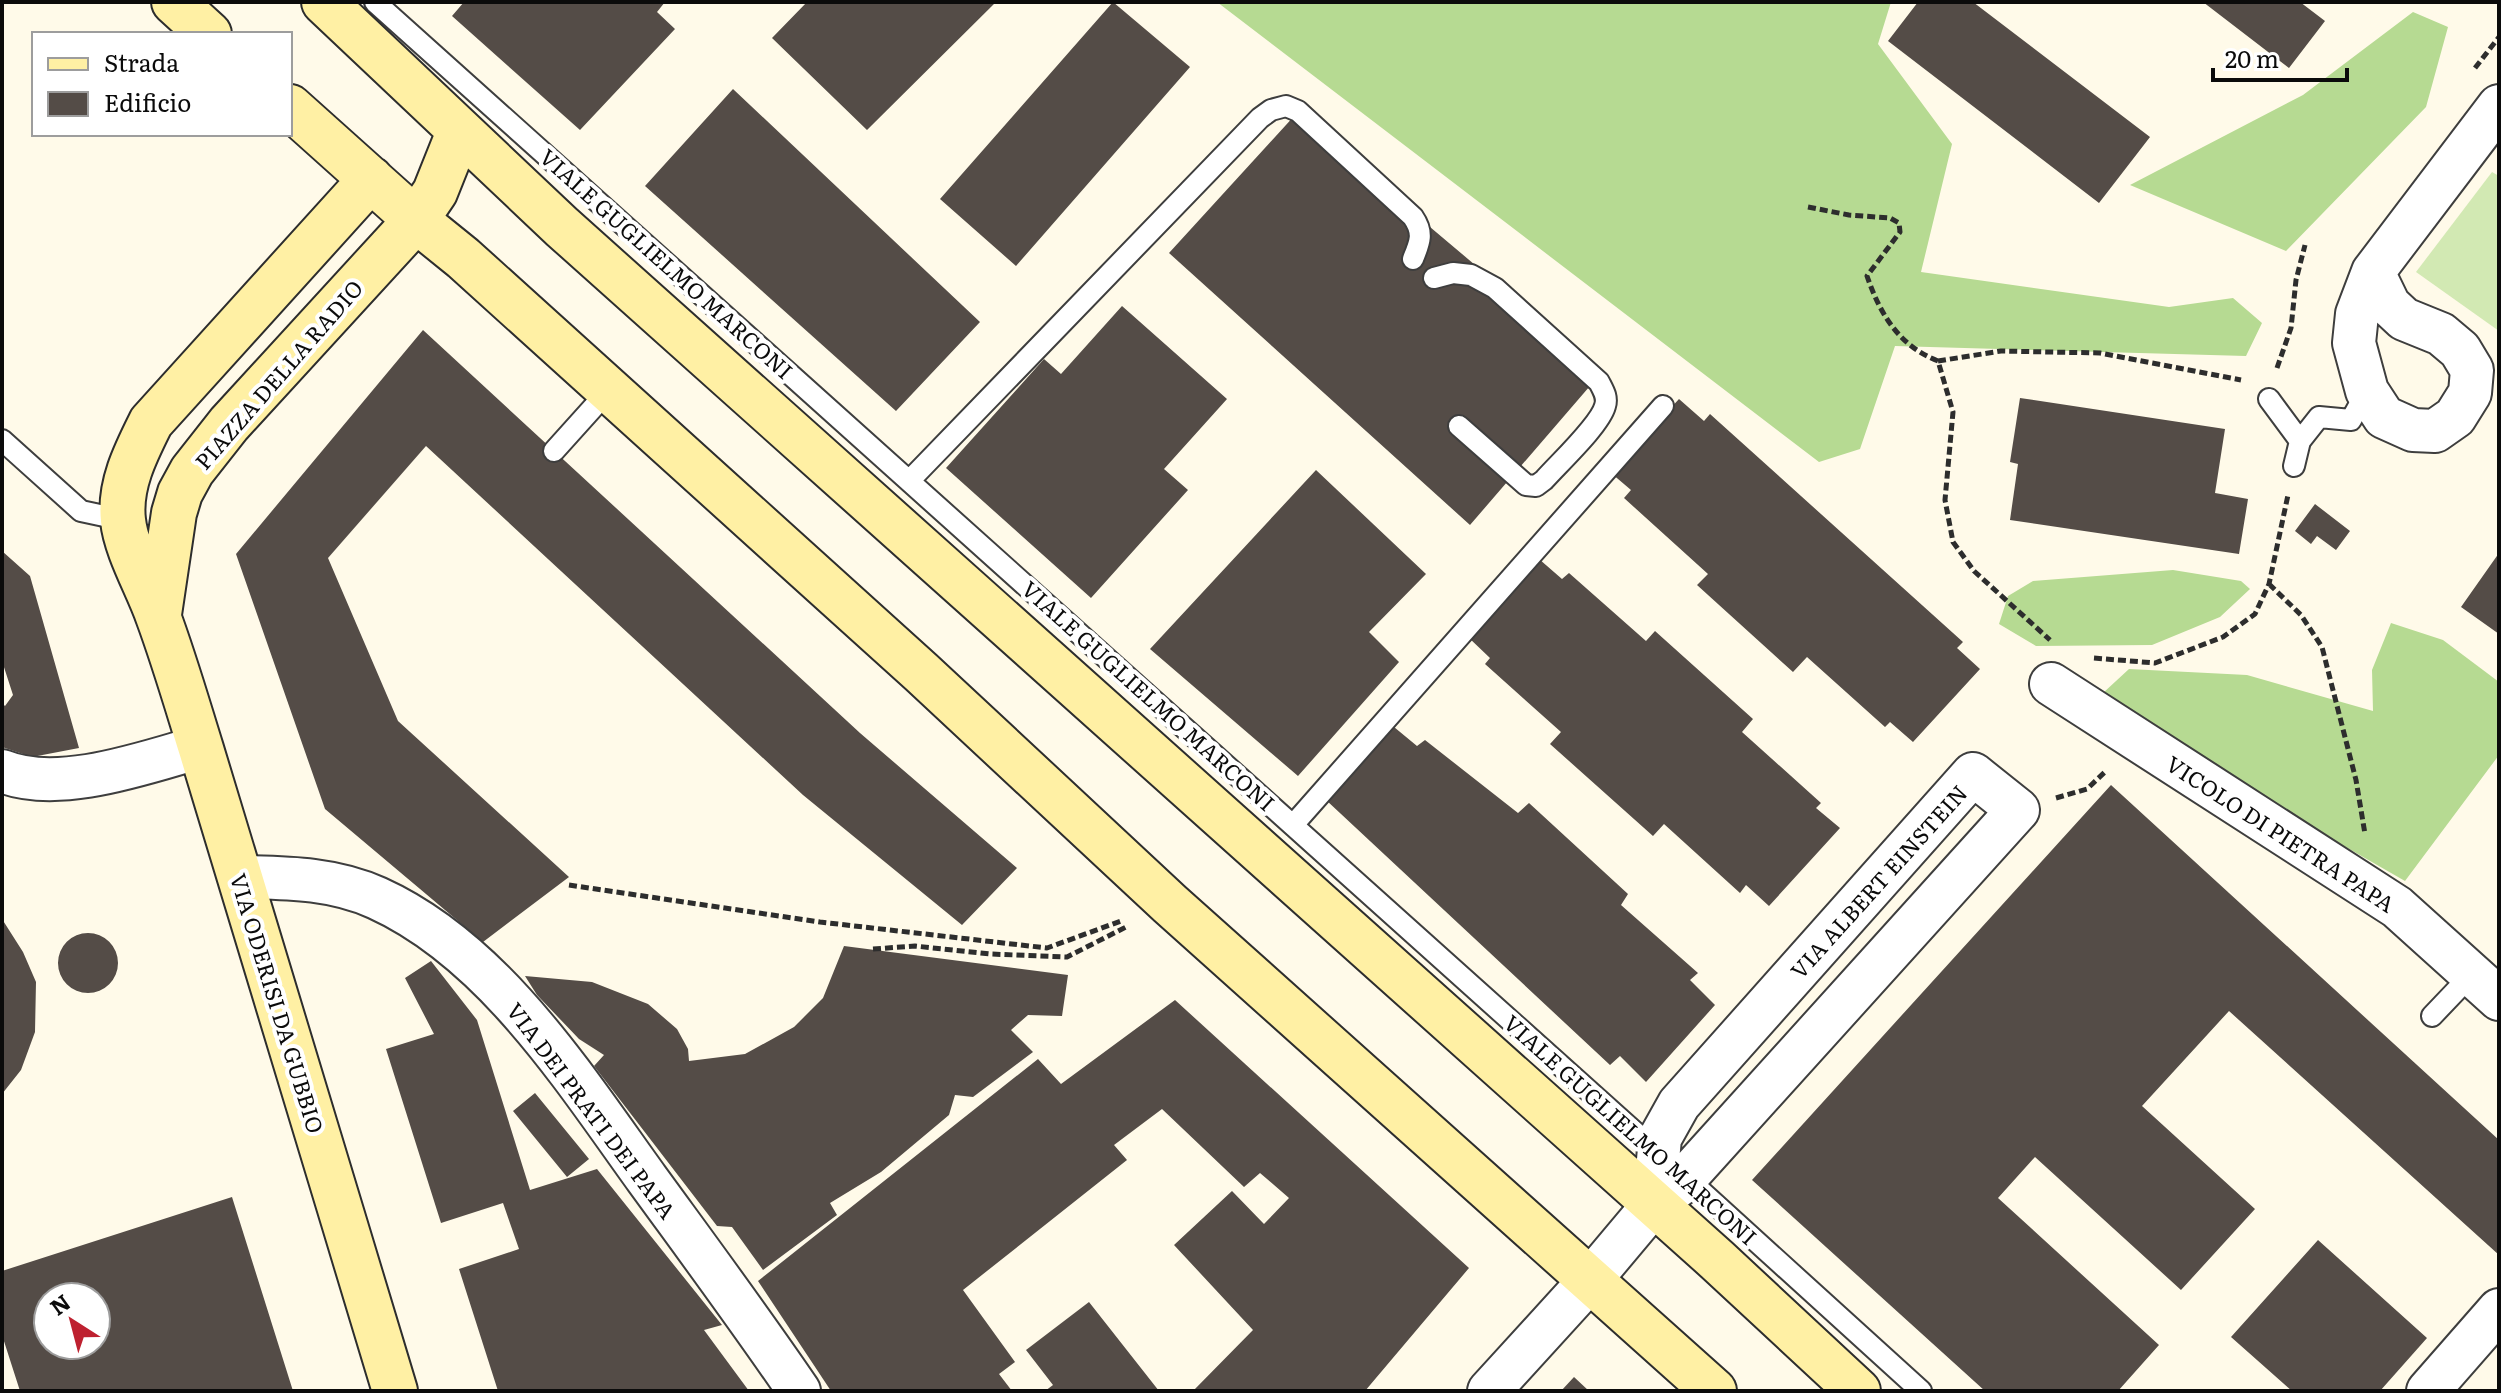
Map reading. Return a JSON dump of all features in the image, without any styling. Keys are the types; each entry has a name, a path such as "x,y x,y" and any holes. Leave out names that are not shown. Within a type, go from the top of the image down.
{"main road":[{"path":"174,2 207,32"},
{"path":"324,2 459,132"},
{"path":"292,109 463,258 932,683 1170,904 1714,1391"},
{"name":"PIAZZA DELLA RADIO","path":"159,617 174,513 192,471 229,424 416,220 435,192 459,132"},
{"name":"VIALE GUGLIELMO MARCONI","path":"459,132 562,227 1666,1178 1858,1391"},
{"path":"159,617 123,520 124,495 134,457 151,422 371,179"},
{"name":"VIA ODERISI DA GUBBIO","path":"159,617 395,1391"}],"street":[{"path":"2373,272 2389,305 2404,319 2441,334 2460,350 2472,370 2470,393 2455,417 2435,431 2413,430 2384,417 2367,391 2354,343 2357,314 2373,272 2492,129"},
{"name":"VICOLO DI PIETRA PAPA","path":"2060,670 2397,907 2486,986"},
{"path":"2,771 30,779 89,775 200,747"},
{"name":"VIA ALBERT EINSTEIN","path":"1666,1178 1660,1138 1679,1104 1973,774 2018,810"},
{"path":"1489,1391 1591,1279 1666,1178 2018,810"},
{"name":"VIA DEI PRATI DEI PAPA","path":"240,877 311,879 341,884 365,893 419,922 466,957 513,1005 564,1065 799,1391"},
{"path":"2428,1391 2499,1310"}],"lane":[{"name":"VIALE GUGLIELMO MARCONI","path":"375,2 1293,825 1666,1178 1921,1391"},
{"path":"910,480 1271,110 1286,106 1298,111 1413,217 1420,227 1422,239 1413,259"},
{"path":"1434,278 1453,273 1471,275 1495,288 1599,382 1605,394 1606,405 1598,420 1536,486 1526,485 1459,426"},
{"path":"554,451 608,391"},
{"path":"2294,466 2300,441 2319,417 2351,420 2367,391"},
{"path":"2269,399 2300,441"},
{"path":"1293,825 1663,406"},
{"path":"2,440 81,511 123,520"},
{"path":"2432,1016 2486,986"}],"path":[{"path":"1808,207 1849,215 1890,218 1899,223 1900,232 1867,276 1886,320 1919,354 1938,361 2001,351 2100,353 2240,380 2269,399 2279,358 2291,328 2296,280 2305,245"},
{"path":"1938,361 1953,412 1945,500 1953,542 1974,571 2060,670 2155,663 2223,637 2255,614 2269,584 2294,466"},
{"path":"2269,584 2301,615 2322,647 2356,780 2365,832 2364,885"},
{"path":"2018,810 2087,789 2108,769 2102,764"},
{"path":"569,885 820,922 1047,948 1124,924 1067,957 990,954 915,946 873,949"}],"green space":[{"path":"1217,2 1891,2 1878,44 1952,144 1921,272 2169,307 2233,298 2262,323 2246,356 1895,346 1860,449 1819,462"},
{"path":"2413,12 2448,27 2426,107 2286,251 2130,185 2303,95"},
{"path":"2492,172 2499,176 2499,331 2416,272"},
{"path":"2173,570 2241,581 2250,589 2220,617 2152,645 2036,646 1999,624 2008,596 2033,581"},
{"path":"2391,623 2443,640 2499,682 2499,755 2405,881 2177,750 2103,693 2129,669 2247,675 2373,711 2372,670"}],"building":[{"path":"464,2 665,2 657,12 675,29 580,130 452,16"},
{"path":"807,2 996,2 867,130 772,38"},
{"path":"1113,2 1190,67 1016,266 940,199"},
{"path":"1918,2 1973,2 2150,137 2099,203 1888,41"},
{"path":"2203,2 2300,2 2325,21 2289,68"},
{"path":"733,89 980,322 896,411 645,186"},
{"path":"1296,114 1602,372 1470,525 1169,253"},
{"path":"1122,306 1227,399 1164,469 1188,490 1091,598 946,468 1044,359 1061,374"},
{"path":"423,330 860,733 1017,868 962,925 803,795 426,446 328,558 398,721 569,877 483,942 325,809 236,554"},
{"path":"2020,398 2225,429 2215,493 2248,499 2239,554 2010,520 2018,464 2010,462"},
{"path":"1679,399 1704,421 1710,414 1963,642 1957,648 1980,669 1913,742 1890,722 1885,727 1807,657 1793,672 1697,585 1708,574 1624,498 1631,490 1611,473"},
{"path":"1316,470 1426,574 1369,632 1399,662 1298,776 1150,649"},
{"path":"2315,504 2350,531 2336,550 2317,536 2311,544 2295,531"},
{"path":"2,551 30,576 79,748 32,757 2,747 2,703 5,706 13,695 2,661"},
{"path":"2499,553 2499,634 2461,607"},
{"path":"1539,559 1562,579 1569,573 1646,641 1655,631 1753,719 1742,732 1821,803 1816,808 1840,828 1769,906 1746,885 1740,893 1664,824 1653,836 1550,744 1561,732 1485,664 1490,658 1468,637"},
{"path":"1394,727 1417,746 1425,740 1518,813 1529,803 1628,894 1621,905 1698,973 1690,980 1715,1005 1646,1082 1620,1056 1610,1065 1326,800"},
{"path":"2111,785 2499,1140 2499,1255 2229,1011 2142,1106 2255,1209 2181,1290 2035,1157 1998,1198 2159,1345 2118,1391 1985,1391 1752,1180"},
{"path":"2,919 23,952 36,982 35,1032 21,1070 2,1094"},
{"path":"88,933 110,941 118,963 110,985 88,993 66,985 58,963 66,941"},
{"path":"844,946 1068,975 1062,1016 1028,1015 1011,1030 1033,1052 973,1097 955,1095 949,1115 881,1172 830,1203 837,1215 763,1270 732,1227 717,1226 594,1066 604,1055 579,1039 537,995 525,976 592,982 648,1004 677,1029 688,1049 689,1061 745,1054 794,1027 823,998"},
{"path":"431,961 477,1020 530,1190 597,1169 722,1325 704,1330 749,1391 498,1391 459,1269 519,1249 503,1203 441,1223 386,1049 434,1034 405,978"},
{"path":"1175,1000 1469,1268 1365,1391 1193,1391 1253,1330 1174,1245 1232,1191 1264,1224 1289,1198 1260,1173 1244,1187 1162,1109 1114,1145 1127,1160 963,1290 1015,1362 999,1374 1012,1391 831,1391 758,1281 1038,1059 1061,1084"},
{"path":"535,1093 589,1159 567,1177 513,1111"},
{"path":"232,1197 293,1391 20,1391 2,1335 2,1271"},
{"path":"2318,1240 2427,1338 2380,1391 2292,1391 2231,1337"},
{"path":"1089,1302 1159,1391 1045,1391 1053,1385 1026,1350"},
{"path":"1574,1377 1589,1391 1561,1391"}]}
